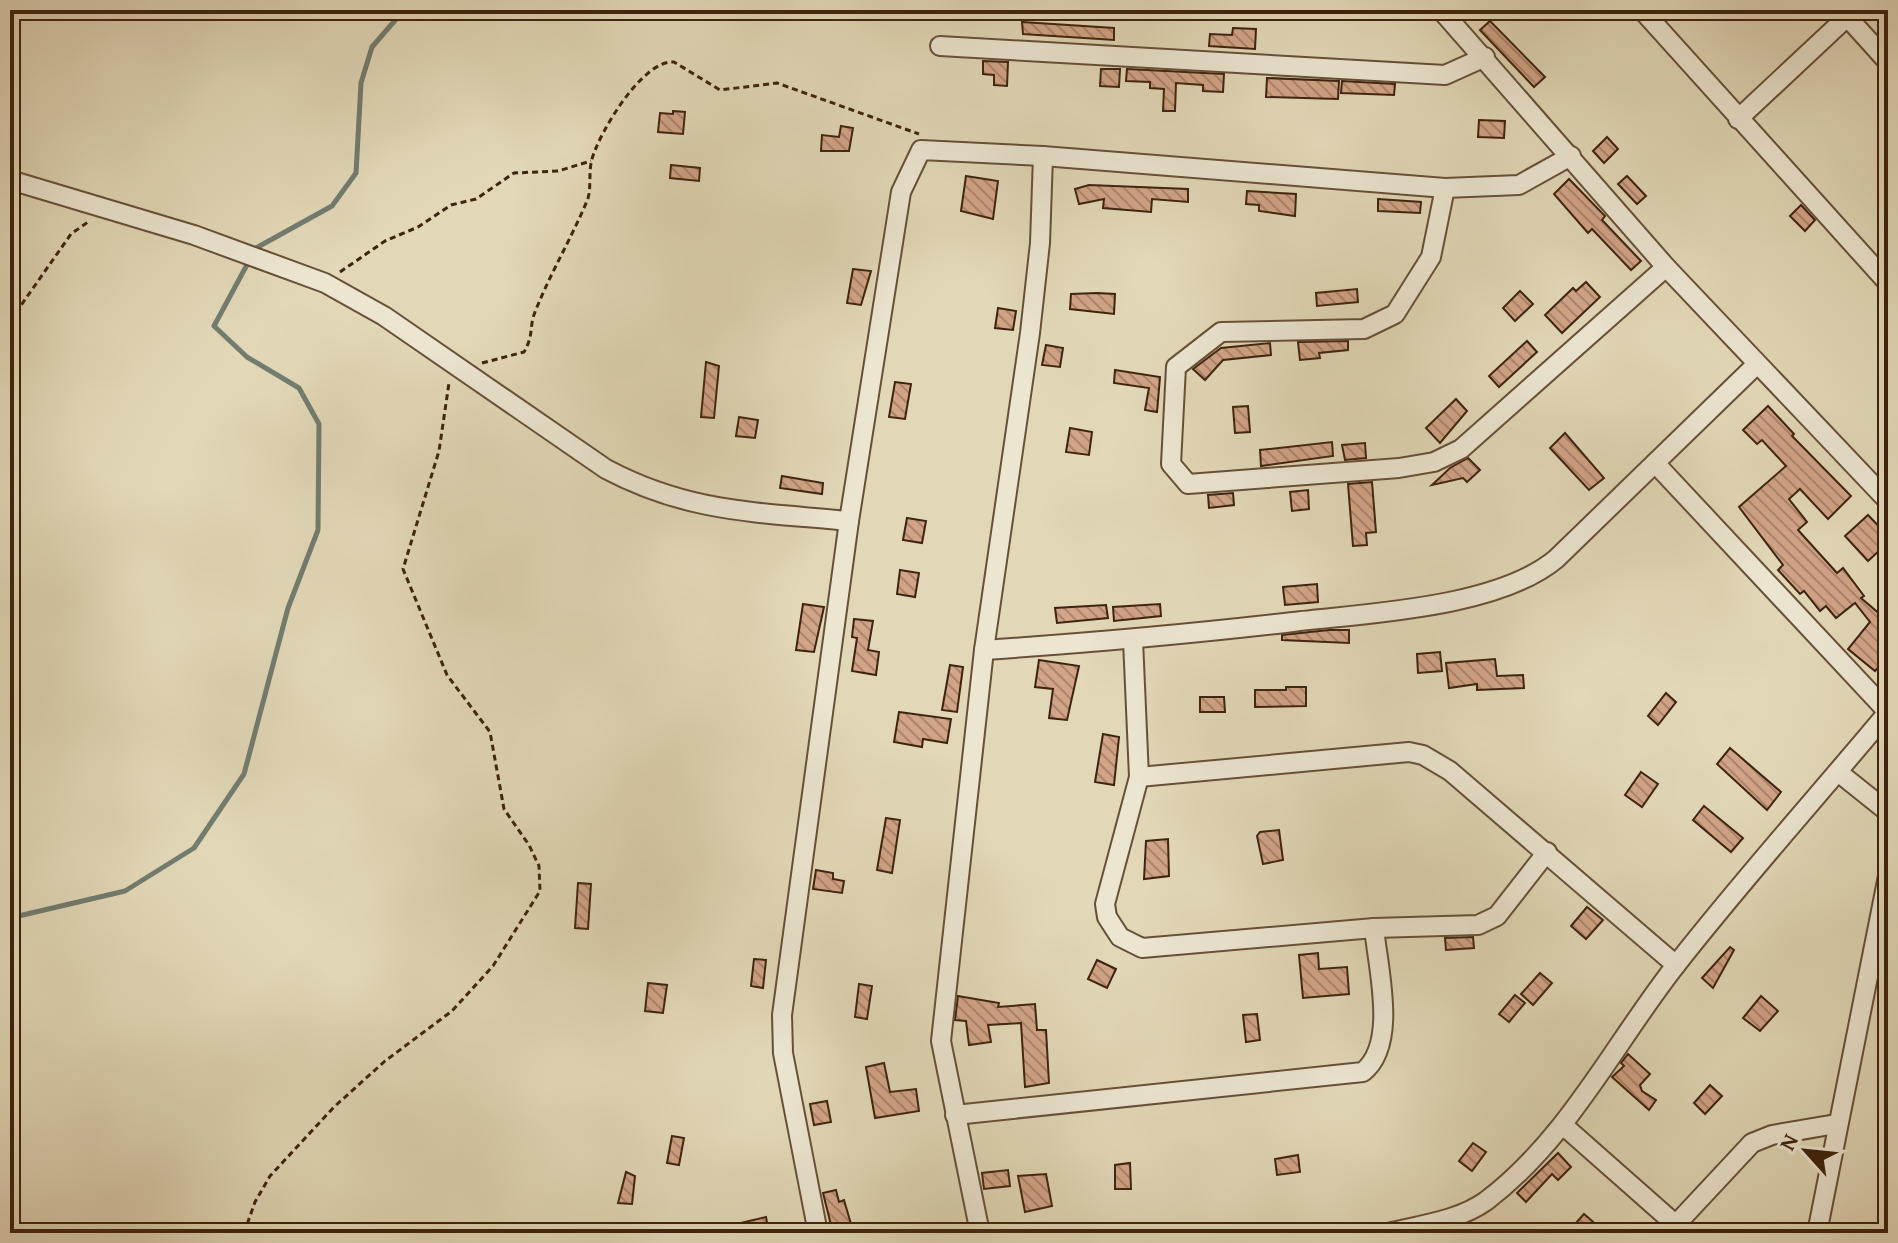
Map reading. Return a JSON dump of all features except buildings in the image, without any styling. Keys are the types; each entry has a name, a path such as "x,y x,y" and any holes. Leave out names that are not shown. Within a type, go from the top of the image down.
{"street":[{"path":"1441,10 1666,267 1888,501"},
{"path":"1642,10 1888,283"},
{"path":"1738,119 1844,14 1888,62"},
{"path":"940,46 1445,75 1485,57"},
{"path":"818,1233 781,1034 849,521 901,192 921,150 1043,156 1445,188 1519,185 1571,156"},
{"path":"980,1233 941,1041 984,650 1030,333 1040,243 1043,156"},
{"path":"10,180 194,235 321,281 384,316 606,469 645,489 686,503 724,509 849,521"},
{"path":"1445,188 1431,257 1395,314 1364,329 1221,332 1176,367 1171,464 1188,484 1399,468 1434,462 1461,449 1666,267"},
{"path":"984,650 1133,640 1455,602 1546,567 1756,365"},
{"path":"1388,1233 1469,1211 1487,1200 1564,1126 1593,1078 1676,965 1888,712 1655,463"},
{"path":"1133,640 1139,777 1105,904 1111,926 1131,945 1142,948 1374,928 1488,922 1497,916 1547,852"},
{"path":"1139,777 1409,752 1423,755 1450,771 1676,965"},
{"path":"1838,772 1888,812"},
{"path":"1817,1233 1836,1124 1888,876"},
{"path":"955,1115 1363,1072 1381,1051 1384,1036 1374,928"},
{"path":"1564,1126 1672,1229 1752,1143 1772,1135 1836,1124"}],"path":[{"path":"244,1233 255,1202 290,1153 385,1061 452,1011 493,966 540,891 539,866 529,845 504,809 490,732 447,675 403,569 435,467 459,367 524,352 533,337 533,315 559,254 588,199 591,161 602,134 640,77 667,61 683,66 720,90 777,83 925,136"},
{"path":"321,281 451,205 476,199 514,173 558,171 591,161"},
{"path":"10,321 71,234 107,208"}],"waterway":[{"path":"10,918 125,891 194,848 244,774 288,608 318,530 319,424 299,388 247,357 214,326 256,248 332,206 356,173 361,83 372,47 404,10"}]}
